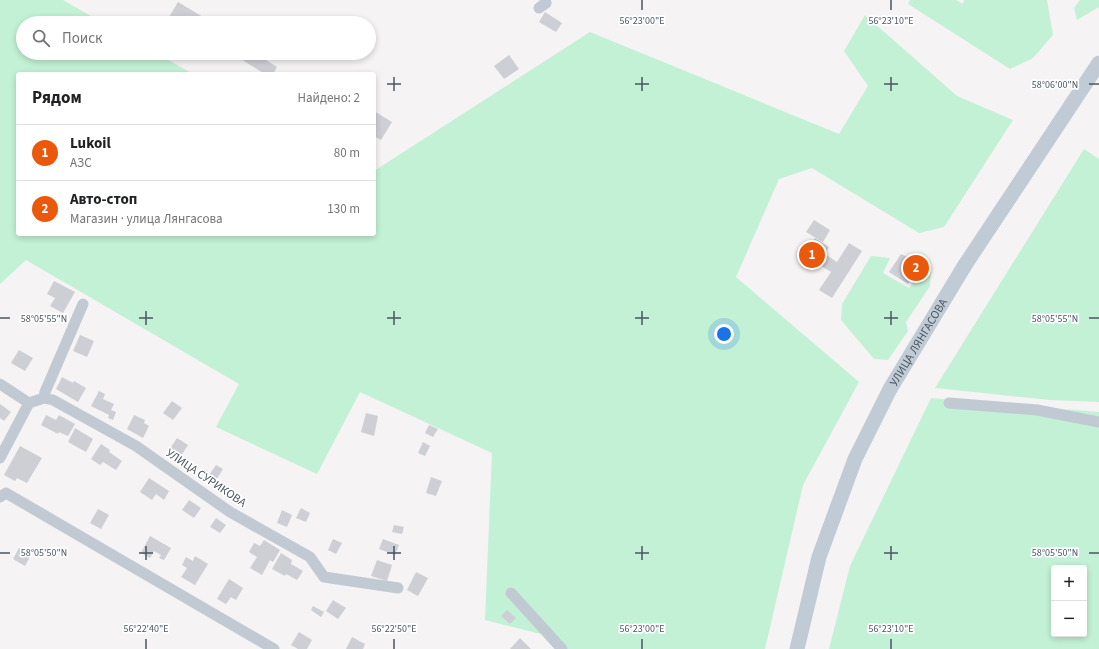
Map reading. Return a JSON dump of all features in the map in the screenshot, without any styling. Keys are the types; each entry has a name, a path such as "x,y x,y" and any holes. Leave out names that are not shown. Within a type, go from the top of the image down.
{"main road":[{"name":"УЛИЦА ЛЯНГАСОВА","path":"797,649 819,557 856,459 890,389 965,265 1099,63"}],"street":[{"path":"0,458 29,403 44,398 45,392 83,304"},
{"path":"0,384 29,403"},
{"name":"УЛИЦА СУРИКОВА","path":"44,398 54,400 136,446 230,512 310,557 324,578 398,588"},
{"path":"949,403 1037,410 1099,422"},
{"path":"2,493 274,649"},
{"path":"511,593 562,649"}],"green space":[{"path":"0,0 63,0 91,16 16,16 16,60 168,60 189,72 16,72 16,236 376,236 376,170 590,32 839,134 868,86 844,51 865,15 957,96 1013,120 944,227 919,233 812,168 779,179 736,277 859,382 803,485 765,649 566,649 561,639 485,620 492,453 360,392 317,474 216,427 239,384 26,260 0,284"},
{"path":"910,0 956,0 963,4 964,0 1047,0 1053,35 1033,58 1010,69 908,4"},
{"path":"1080,0 1099,0 1099,7 1077,20 1074,8"},
{"path":"1084,149 1099,159 1099,402 1050,400 935,388"},
{"path":"871,256 890,258 883,273 909,288 924,266 931,271 930,286 906,322 908,331 888,360 874,359 841,320 842,304"},
{"path":"931,398 1099,412 1099,649 829,649 850,566"}],"building":[{"path":"178,2 201,16 170,16"},
{"path":"545,12 562,23 556,32 539,22"},
{"path":"509,55 519,69 504,79 494,66"},
{"path":"242,60 266,60 277,67 274,72 262,72"},
{"path":"376,112 392,122 381,140 376,137"},
{"path":"814,220 830,230 823,242 806,232"},
{"path":"815,238 829,247 825,254 837,262 849,243 862,251 832,298 819,290 831,272 818,264 817,266 803,257"},
{"path":"901,254 921,263 908,284 889,272"},
{"path":"54,281 75,292 63,313 50,306 55,298 47,294"},
{"path":"80,335 94,341 87,357 73,351"},
{"path":"19,350 33,358 25,371 11,363"},
{"path":"62,377 73,383 74,381 86,388 78,402 56,389"},
{"path":"99,391 105,394 103,399 114,404 111,410 116,412 113,420 108,418 109,415 91,406"},
{"path":"172,401 182,408 173,420 163,413"},
{"path":"0,404 11,412 4,421 0,418"},
{"path":"366,413 378,416 374,436 361,432"},
{"path":"46,415 56,420 59,415 75,424 68,436 59,432 58,434 41,425"},
{"path":"134,415 145,420 144,423 149,426 143,438 127,429"},
{"path":"429,425 438,429 433,437 425,433"},
{"path":"75,428 93,439 86,452 68,442"},
{"path":"177,438 188,445 179,459 168,452"},
{"path":"423,442 430,446 425,456 418,453"},
{"path":"101,444 122,461 116,470 103,462 100,465 91,459"},
{"path":"20,446 42,458 27,483 17,478 15,481 4,475"},
{"path":"216,465 223,469 216,480 209,475"},
{"path":"431,477 442,481 436,496 426,493"},
{"path":"149,478 169,491 164,500 156,494 152,500 140,492"},
{"path":"189,500 201,508 194,518 182,510"},
{"path":"301,508 310,513 306,522 296,518"},
{"path":"98,509 109,515 101,529 90,523"},
{"path":"282,510 292,515 287,527 277,523"},
{"path":"216,518 226,525 220,533 210,527"},
{"path":"394,525 404,527 402,534 392,532"},
{"path":"150,536 171,548 164,560 159,558 161,555 154,551 150,558 141,553"},
{"path":"333,539 342,543 336,554 328,550"},
{"path":"383,539 399,545 395,555 379,549"},
{"path":"264,540 280,550 273,562 270,560 262,575 250,568 257,557 249,552 254,543 260,546"},
{"path":"19,548 31,555 25,566 13,559"},
{"path":"281,553 292,560 291,564 303,571 297,580 272,569"},
{"path":"195,556 208,564 195,585 181,577 187,568 182,565 186,557 193,561"},
{"path":"377,560 392,565 387,581 371,576"},
{"path":"416,572 428,578 418,596 407,590"},
{"path":"229,579 243,588 236,600 231,597 226,604 217,599"},
{"path":"333,600 346,608 338,619 326,611"},
{"path":"313,606 324,612 321,617 311,610"},
{"path":"507,610 516,618 510,624 501,616"},
{"path":"299,632 312,640 307,649 298,649 291,645"},
{"path":"352,637 365,644 363,649 346,649"},
{"path":"520,638 531,649 510,649"}],"place":[{"name":"Lukoil","path":"812,255"},
{"name":"Авто-стоп","path":"916,268"}]}
